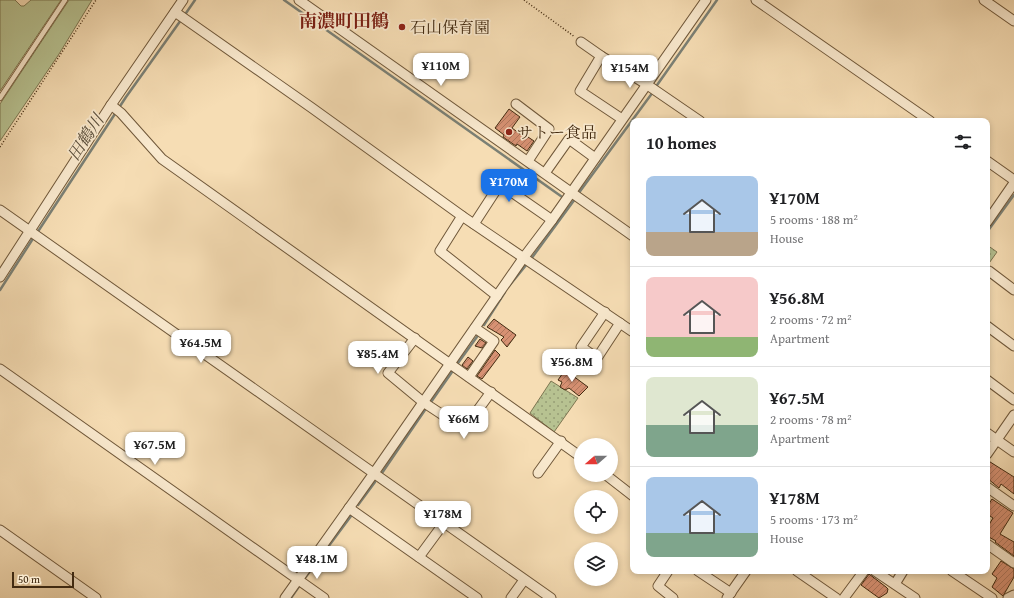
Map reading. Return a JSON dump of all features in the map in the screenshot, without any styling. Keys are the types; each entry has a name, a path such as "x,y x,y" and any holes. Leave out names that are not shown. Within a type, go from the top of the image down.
{"street":[{"path":"0,277 32,231 112,106 176,13 183,0"},
{"path":"299,0 630,234"},
{"path":"285,598 524,257 562,205 574,194 595,158 622,119 651,87 706,0"},
{"path":"756,0 926,118"},
{"path":"984,0 1014,21"},
{"path":"176,13 312,108 462,216 630,330"},
{"path":"581,42 696,118"},
{"path":"601,56 580,91 622,119"},
{"path":"516,104 549,129 528,161"},
{"path":"112,106 121,113 162,159 574,451"},
{"path":"545,173 569,139 595,158"},
{"path":"990,163 1014,180"},
{"path":"990,218 1014,183"},
{"path":"474,224 500,184 552,220"},
{"path":"0,210 32,231 551,598"},
{"path":"462,216 440,251 497,296"},
{"path":"990,272 1014,290"},
{"path":"605,312 581,347 597,358 620,323"},
{"path":"469,377 494,341 475,328"},
{"path":"990,328 1014,346"},
{"path":"415,338 388,373 423,402 464,429 491,392"},
{"path":"0,369 324,598"},
{"path":"990,382 1014,400"},
{"path":"990,450 1014,415"},
{"path":"990,435 1014,452"},
{"path":"538,473 561,441"},
{"path":"615,482 630,494"},
{"path":"990,489 1014,506"},
{"path":"349,508 477,598"},
{"path":"419,557 444,523"},
{"path":"0,530 96,598"},
{"path":"990,546 1014,563"},
{"path":"666,574 658,586 673,598"},
{"path":"702,574 729,595 742,574"},
{"path":"802,574 836,598"},
{"path":"844,598 862,574"},
{"path":"880,574 914,598"},
{"path":"895,584 901,574"},
{"path":"956,574 992,598"},
{"path":"511,598 524,580"},
{"path":"1008,598 1014,595"}],"lane":[{"path":"0,98 65,0"}],"path":[{"path":"0,147 96,0"},
{"path":"524,0 581,42"}],"green space":[{"path":"0,0 15,0 21,6 24,6 31,0 61,0 0,91"},
{"path":"69,0 92,0 59,54 0,141 0,104"},
{"path":"990,247 997,252 990,262"},
{"path":"551,381 578,398 554,432 530,413"}],"building":[{"name":"サトー食品","path":"509,109 520,117 512,128 524,137 525,135 534,141 527,151 517,144 516,146 503,137 504,135 495,128"},
{"path":"494,319 516,335 507,347 501,340 504,337 487,327"},
{"path":"480,339 486,343 482,348 475,346"},
{"path":"495,350 500,355 482,379 477,376"},
{"path":"468,357 473,361 467,369 462,365"},
{"path":"565,370 588,387 579,396 569,388 565,390 560,387 562,382 558,380"},
{"path":"990,462 1014,477 1014,494 1001,484 999,488 990,480"},
{"path":"992,499 1013,513 1000,534 1014,542 1014,556 990,538 990,523 993,518 990,516 990,502"},
{"path":"1001,561 1014,569 1014,577 1003,596 992,587 997,578 992,574"},
{"path":"869,574 888,589 887,593 879,598 861,585"}],"waterway":[{"name":"田鶴川","path":"184,16 195,0"},
{"name":"田鶴川","path":"284,0 565,199"},
{"name":"田鶴川","path":"655,88 717,0"},
{"name":"田鶴川","path":"37,233 126,97 181,20"},
{"name":"田鶴川","path":"634,118 653,92"},
{"name":"田鶴川","path":"578,194 630,123"},
{"path":"990,228 1014,195"},
{"path":"531,259 575,199"},
{"name":"田鶴川","path":"0,290 34,237"},
{"path":"509,286 527,264"},
{"path":"484,325 505,292"},
{"path":"458,363 479,334"},
{"path":"431,402 452,372"},
{"path":"382,473 427,407"},
{"path":"358,505 375,482"},
{"path":"305,578 351,516"},
{"path":"291,598 300,585"}],"place":[{"name":"石山保育園","path":"402,27"},
{"name":"サトー食品","path":"509,132"}],"district":[{"name":"南濃町田鶴","path":"344,20"}]}
